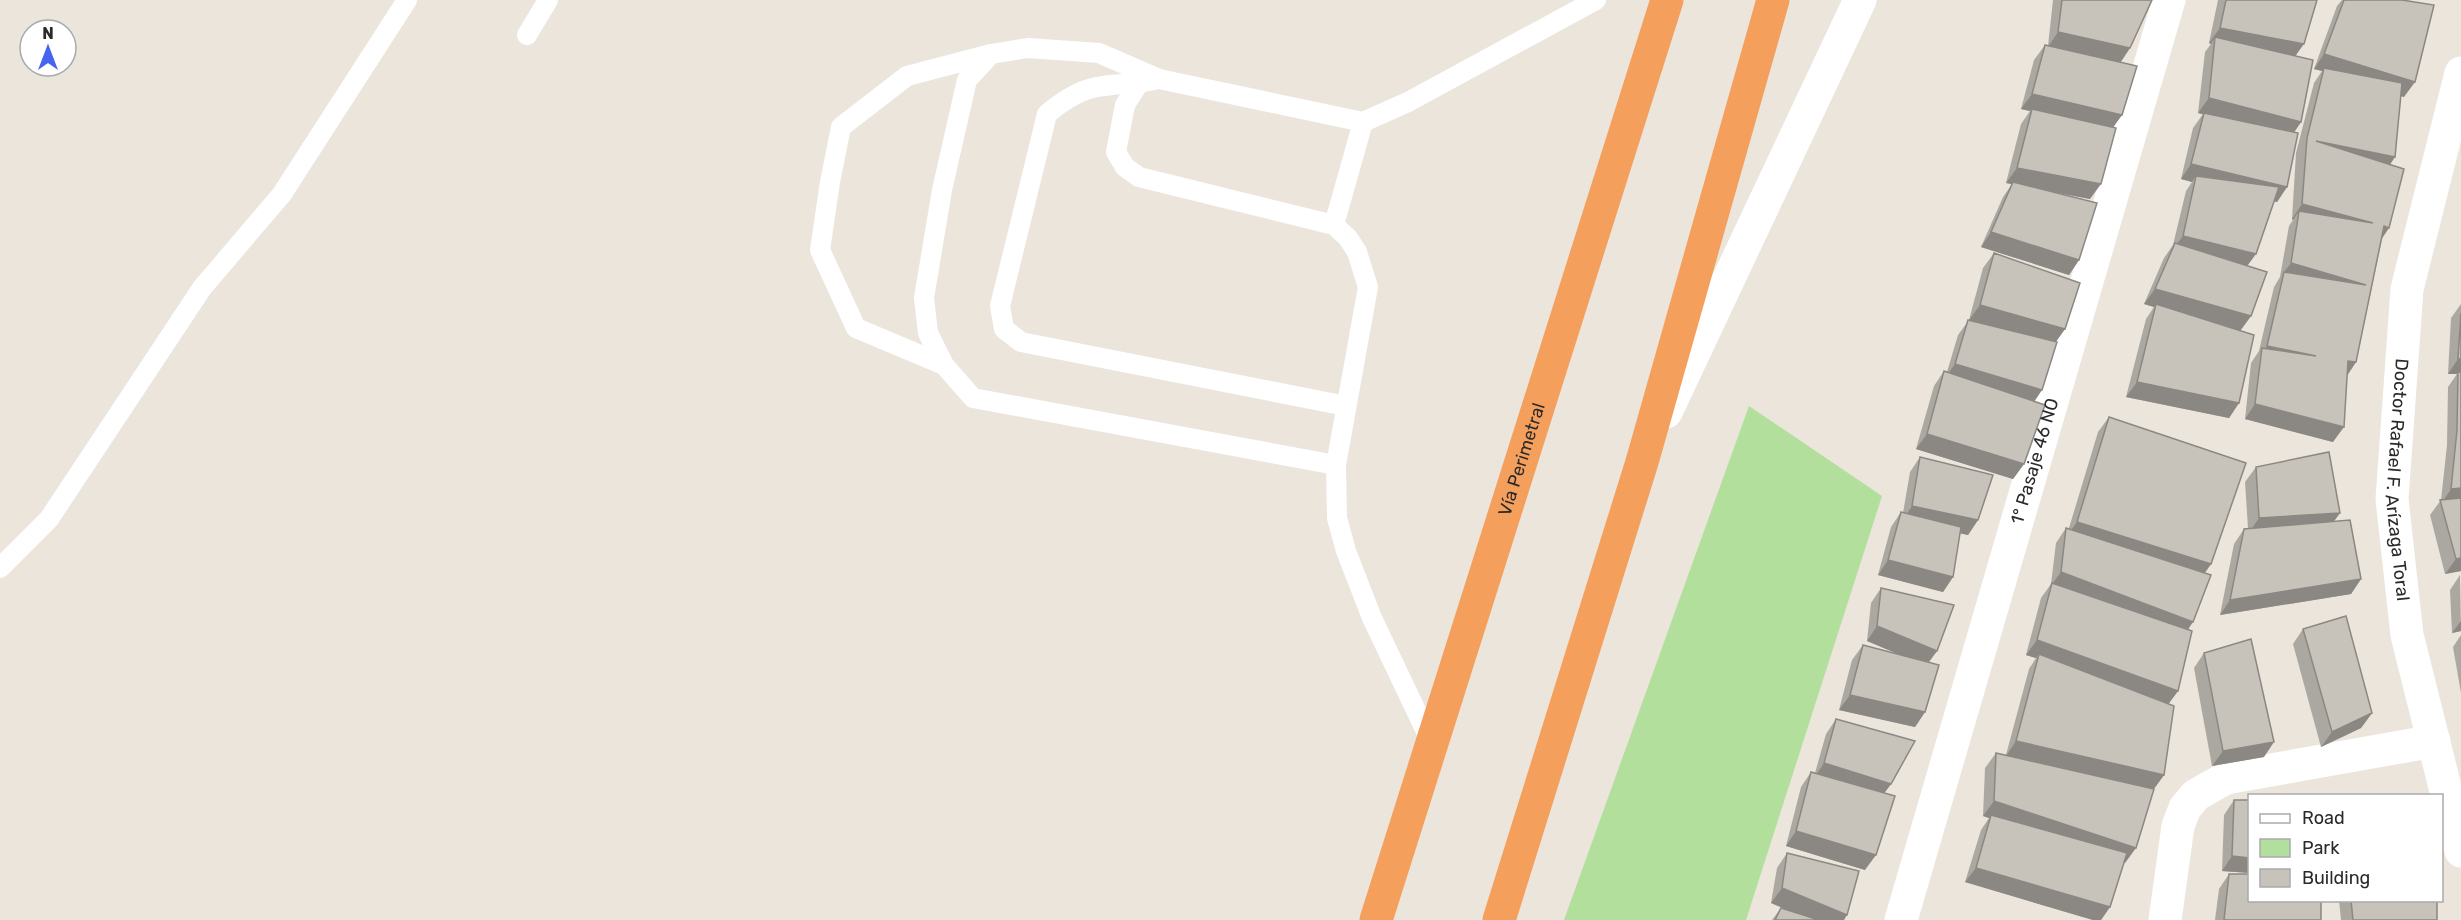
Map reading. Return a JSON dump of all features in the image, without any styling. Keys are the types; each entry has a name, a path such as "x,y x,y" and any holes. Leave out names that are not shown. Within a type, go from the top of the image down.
{"highway":[{"name":"Vía Perimetral","path":"1376,920 1667,0"},
{"path":"1499,920 1642,462 1773,0"}],"street":[{"path":"1642,462 1860,0"},
{"name":"1° Pasaje 46 NO","path":"1901,920 2169,0"},
{"name":"Doctor Rafael F. Arízaga Toral","path":"2461,73 2408,289 2392,499 2408,635 2461,851"},
{"path":"2165,920 2178,825 2185,808 2196,795 2226,778 2434,741"}],"lane":[{"path":"0,568 49,519 202,288 282,194 407,0"},
{"path":"527,35 548,0"},
{"path":"944,365 856,328 820,250 841,127 907,76 991,54 1028,48 1099,53 1159,79 1363,122 1408,102 1596,0"},
{"path":"991,54 967,80 942,190 924,298 928,333 944,365 973,398 1336,465"},
{"path":"1159,79 1092,87 1066,98 1047,114 1000,306 1004,330 1021,342 1346,406"},
{"path":"1139,83 1125,105 1116,152 1125,167 1139,177 1334,225 1348,238 1357,252 1368,287 1336,465 1337,518 1346,551 1372,618 1432,744"},
{"path":"1334,225 1363,122"}],"green space":[{"path":"1749,406 1882,496 1746,920 1564,920"}],"building":[{"path":"2062,0 2152,0 2130,48 2058,32"},
{"path":"2226,0 2317,0 2304,44 2220,28"},
{"path":"2344,0 2402,0 2434,5 2415,82 2324,54"},
{"path":"2215,37 2313,60 2301,122 2209,98"},
{"path":"2045,45 2137,66 2122,115 2032,94"},
{"path":"2324,68 2402,83 2395,157 2316,141 2404,169 2389,228 2384,226 2356,362 2348,361 2344,427 2255,404 2262,348 2316,356 2267,346 2284,272 2366,285 2291,263 2299,211 2373,223 2302,204 2307,138"},
{"path":"2032,109 2116,128 2101,184 2017,168"},
{"path":"2204,113 2298,133 2287,187 2191,164"},
{"path":"2196,176 2279,187 2256,254 2183,236"},
{"path":"2013,182 2097,203 2079,260 1991,232"},
{"path":"2175,243 2267,272 2251,316 2155,289"},
{"path":"1994,253 2080,283 2065,329 1980,305"},
{"path":"2156,304 2254,335 2239,403 2137,382"},
{"path":"2461,313 2461,359 2458,359"},
{"path":"1968,320 2057,342 2042,390 1955,364"},
{"path":"1944,371 2045,405 2024,464 1927,434"},
{"path":"2458,372 2461,372 2461,488 2451,489 2457,430"},
{"path":"2109,417 2246,463 2211,564 2077,522"},
{"path":"2329,452 2340,513 2259,518 2256,467"},
{"path":"1920,457 1993,475 1978,520 1912,506"},
{"path":"2461,498 2461,558 2456,559 2440,500"},
{"path":"1901,512 1961,527 1953,577 1888,560"},
{"path":"2350,520 2361,579 2230,600 2244,529"},
{"path":"2066,528 2211,575 2193,622 2061,572"},
{"path":"2052,583 2192,631 2178,691 2037,640"},
{"path":"1881,588 1954,605 1937,651 1877,626"},
{"path":"2346,616 2372,713 2332,732 2303,629"},
{"path":"2251,639 2274,742 2223,751 2204,653"},
{"path":"1863,645 1939,665 1925,712 1850,695"},
{"path":"2039,654 2174,706 2164,775 2016,741"},
{"path":"1836,719 1915,741 1891,784 1824,763"},
{"path":"1996,753 2154,789 2136,848 1994,801"},
{"path":"1811,772 1895,796 1876,855 1796,831"},
{"path":"2234,800 2248,800 2248,858 2232,856"},
{"path":"1991,815 2127,853 2110,907 1976,868"},
{"path":"1787,853 1859,871 1847,915 1782,888"},
{"path":"2229,874 2248,874 2248,902 2321,902 2321,920 2224,920"},
{"path":"2351,902 2437,902 2437,920 2353,920"},
{"path":"1781,908 1819,920 1775,920"}]}
